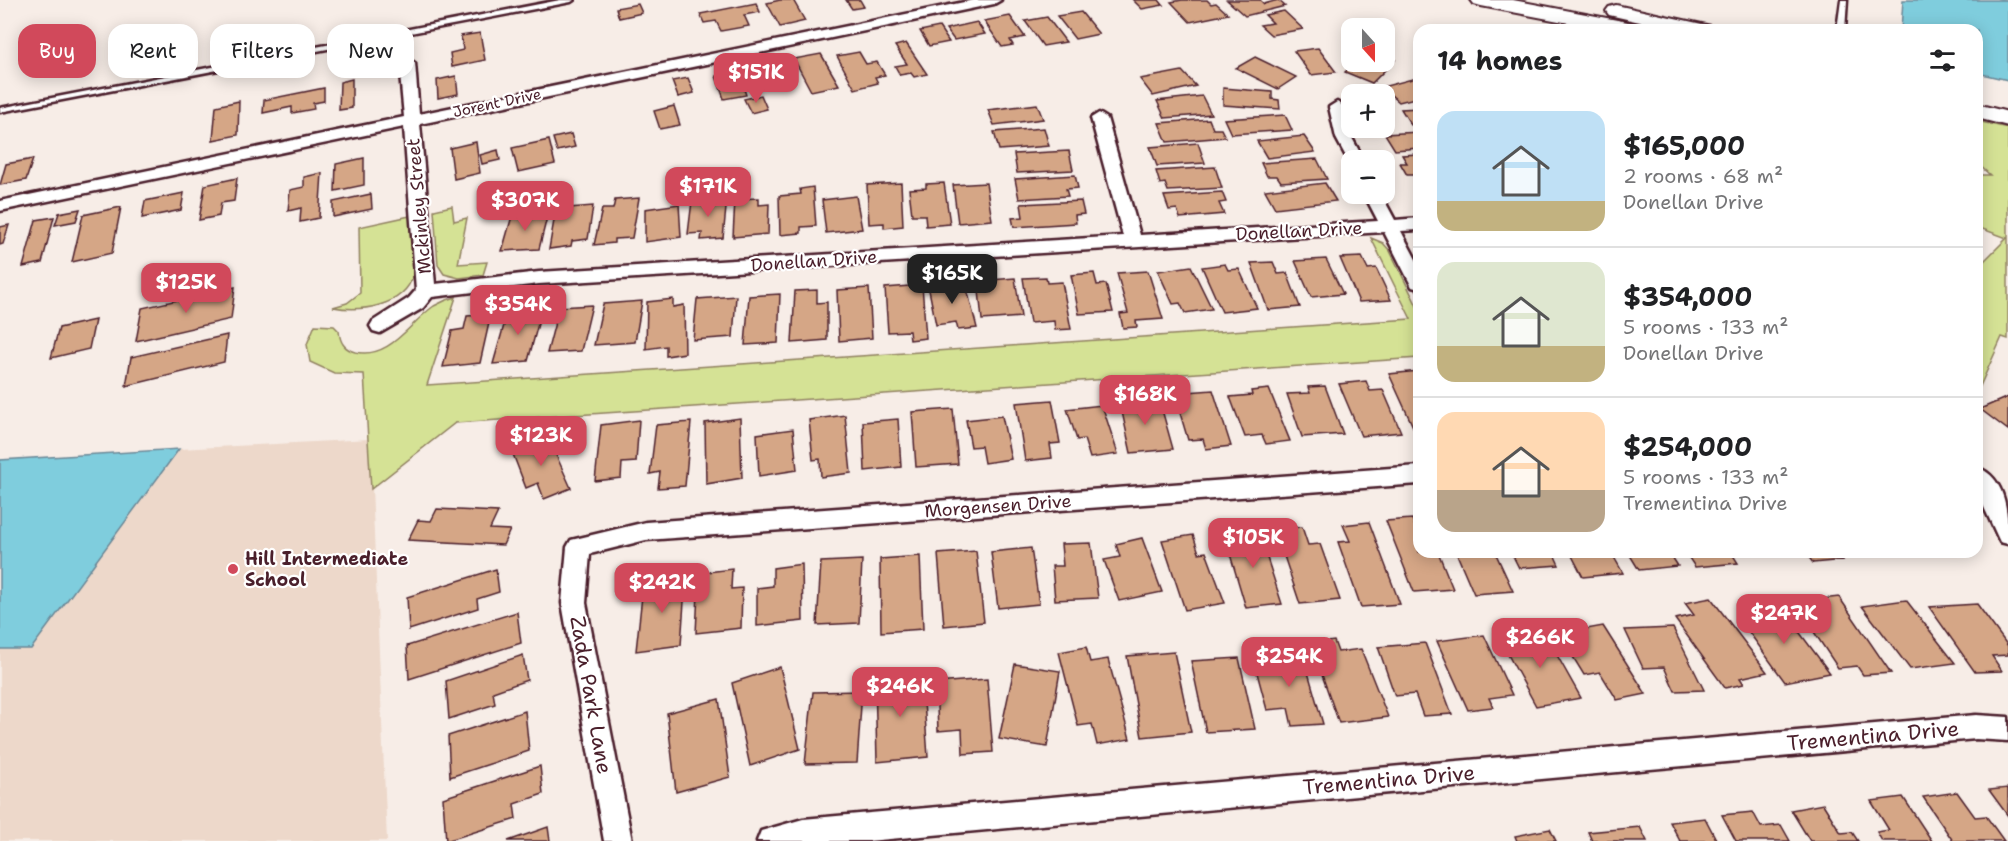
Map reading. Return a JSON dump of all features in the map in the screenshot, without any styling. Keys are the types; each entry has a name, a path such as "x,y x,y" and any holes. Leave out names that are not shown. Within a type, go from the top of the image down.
{"main road":[{"path":"1481,0 1607,24"},
{"path":"1564,0 1676,24"},
{"path":"1983,97 2008,103"},
{"path":"1983,113 2008,119"}],"street":[{"name":"Jorent Drive","path":"0,206 994,0"},
{"name":"Mckinley Street","path":"380,326 416,303 426,291 408,78"},
{"path":"1337,107 1344,138 1351,150"},
{"path":"1099,118 1133,241"},
{"path":"1378,204 1413,271"},
{"name":"Donellan Drive","path":"426,291 539,278 1413,224"},
{"name":"Morgensen Drive","path":"579,548 646,531 1413,475"},
{"path":"1983,484 1991,494 2008,535"},
{"name":"Zada Park Lane","path":"579,548 574,603 618,841"},
{"name":"Trementina Drive","path":"771,841 803,833 862,827 1976,727 2008,729"}],"lane":[{"path":"0,110 571,0"},
{"path":"1842,24 1844,0"}],"shaded area":[{"name":"Hill Intermediate School","path":"370,439 387,841 0,841 0,649 31,649 179,449"}],"green space":[{"path":"1983,122 2008,128 2008,339 2002,337 1983,380 1983,262 2007,238 1983,229 1983,175 1990,175 1983,169"},
{"path":"452,206 454,221 467,218 458,264 487,262 483,275 459,278 444,274 438,265 434,210"},
{"path":"410,216 415,264 408,286 400,295 379,305 355,309 333,307 347,303 360,293 359,227"},
{"path":"1371,238 1383,243 1390,251 1413,298 1413,358 455,423 371,489 364,374 334,373 310,362 307,344 315,325 334,326 348,349 367,353 379,350 399,338 434,306 456,297 427,385 1411,319"}],"water":[{"path":"1903,0 2008,0 2008,80 1983,74 1983,24 1901,24"},
{"path":"179,449 31,649 0,649 0,460"}],"building":[{"path":"793,0 805,21 780,27 767,3"},
{"path":"846,0 860,0 864,7 852,9"},
{"path":"1133,0 1159,0 1163,5 1142,9"},
{"path":"1207,0 1211,4 1216,3 1228,14 1190,22 1171,2"},
{"path":"1227,0 1260,0 1264,4 1278,0 1285,6 1245,16"},
{"path":"756,3 760,12 744,15 749,26 721,31 716,21 704,23 700,14"},
{"path":"638,4 642,13 619,18 616,8"},
{"path":"1284,11 1303,29 1271,35 1260,25 1273,23 1265,15"},
{"path":"1081,12 1099,34 1075,39 1057,16"},
{"path":"1010,16 1025,37 1010,40 1013,45 1002,47 984,21"},
{"path":"1047,17 1066,42 1043,46 1025,21"},
{"path":"977,22 985,34 954,40 946,29"},
{"path":"939,27 949,42 929,46 920,31"},
{"path":"480,33 485,60 452,67 450,53 463,50 461,36"},
{"path":"906,43 927,74 914,77 911,73 900,75 895,66 907,64 895,46"},
{"path":"1318,48 1336,72 1311,75 1294,51"},
{"path":"859,52 866,64 877,62 885,75 875,77 878,83 855,89 837,56"},
{"path":"821,54 839,85 811,91 794,59"},
{"path":"1255,57 1296,77 1278,89 1236,68"},
{"path":"1182,71 1196,86 1153,96 1140,79"},
{"path":"736,72 739,79 753,76 756,84 743,86 746,95 724,99 716,76"},
{"path":"1345,72 1383,72 1372,83"},
{"path":"456,76 458,94 438,98 437,80"},
{"path":"688,78 694,93 678,97 672,81"},
{"path":"352,79 352,108 339,110 340,82"},
{"path":"1413,79 1413,98 1399,102 1395,98 1393,84"},
{"path":"324,88 324,101 313,103 314,109 292,113 292,107 263,113 264,100"},
{"path":"1223,88 1272,92 1272,99 1279,100 1280,109 1223,105"},
{"path":"761,95 767,109 751,113 744,99"},
{"path":"1202,96 1211,114 1165,118 1157,101"},
{"path":"239,101 238,135 213,140 216,106"},
{"path":"1037,104 1043,119 994,125 988,110"},
{"path":"674,106 680,125 660,129 654,111"},
{"path":"1413,108 1413,125 1411,125 1401,109"},
{"path":"1285,115 1292,130 1231,134 1224,119"},
{"path":"1209,119 1213,129 1221,129 1225,137 1167,142 1159,123"},
{"path":"1044,128 1049,146 999,150 994,132"},
{"path":"1413,132 1413,148 1395,150 1388,138 1395,138 1395,133"},
{"path":"571,134 575,147 557,151 553,138"},
{"path":"1304,136 1315,152 1267,158 1257,141"},
{"path":"549,140 555,164 518,172 512,148"},
{"path":"476,142 480,173 454,179 450,148"},
{"path":"1198,143 1205,163 1157,166 1150,147"},
{"path":"498,150 500,160 482,164 480,155"},
{"path":"1069,151 1073,170 1017,173 1014,154"},
{"path":"1413,154 1413,175 1407,175 1400,163 1407,163 1402,155"},
{"path":"364,158 364,185 335,191 336,164"},
{"path":"33,159 26,180 0,185 6,164"},
{"path":"1317,159 1327,179 1281,182 1277,176 1267,176 1261,163"},
{"path":"1215,167 1222,188 1168,191 1165,183 1160,184 1156,171"},
{"path":"322,173 319,218 300,222 301,208 288,211 290,190 304,187 304,177"},
{"path":"1075,175 1078,188 1066,189 1068,196 1019,199 1015,179"},
{"path":"237,178 234,201 221,203 219,216 199,220 205,185"},
{"path":"901,183 903,226 884,228 884,223 869,224 867,185"},
{"path":"944,183 950,224 926,226 925,215 912,215 909,189 926,188 926,184"},
{"path":"986,183 992,220 958,223 953,185"},
{"path":"1325,183 1336,201 1275,208 1265,190"},
{"path":"813,187 816,226 801,227 801,233 780,235 779,196 801,194 800,189"},
{"path":"1222,192 1226,202 1219,203 1224,214 1180,218 1177,209 1169,210 1164,196"},
{"path":"184,193 181,210 142,218 145,201"},
{"path":"371,194 372,209 333,217 333,202"},
{"path":"856,196 862,229 826,233 822,200"},
{"path":"639,198 632,238 614,239 614,243 594,245 602,209 613,209 615,200"},
{"path":"727,198 723,238 701,240 702,233 688,234 692,201"},
{"path":"759,198 759,205 769,204 768,234 733,237 735,199"},
{"path":"1081,201 1084,214 1075,215 1076,223 1014,227 1012,218 1023,217 1021,204"},
{"path":"679,204 681,237 645,242 645,209"},
{"path":"593,206 588,239 572,241 571,246 549,249 556,209"},
{"path":"121,207 112,253 72,262 83,215"},
{"path":"80,209 76,221 55,225 59,213"},
{"path":"548,213 539,249 502,251 512,216"},
{"path":"54,217 42,263 23,267 36,220"},
{"path":"9,225 3,244 0,245 0,227"},
{"path":"1362,257 1368,269 1376,268 1391,300 1359,302 1340,258"},
{"path":"1326,259 1343,294 1311,297 1295,261"},
{"path":"1273,262 1278,274 1287,273 1300,307 1268,310 1251,263"},
{"path":"1225,264 1228,270 1239,269 1257,308 1222,312 1202,267"},
{"path":"1191,266 1212,309 1185,313 1180,303 1173,304 1158,271"},
{"path":"1148,271 1163,319 1136,321 1137,327 1123,328 1120,314 1128,313 1117,273"},
{"path":"1094,273 1097,285 1106,284 1113,312 1079,314 1071,275"},
{"path":"1046,277 1047,283 1062,282 1071,329 1055,330 1054,321 1030,323 1023,278"},
{"path":"1015,278 1021,317 982,320 978,281"},
{"path":"965,281 977,328 958,330 956,322 936,325 928,285"},
{"path":"922,285 926,338 910,340 909,331 888,332 885,288"},
{"path":"235,287 231,319 136,341 142,308"},
{"path":"869,288 872,338 839,341 837,290"},
{"path":"817,290 817,303 827,302 827,340 792,343 795,291"},
{"path":"780,294 778,343 745,345 749,296"},
{"path":"736,296 733,337 693,340 697,299"},
{"path":"673,299 673,307 684,305 685,353 666,356 666,346 646,349 647,302"},
{"path":"642,301 635,342 594,345 603,304"},
{"path":"592,305 581,351 547,353 559,307"},
{"path":"542,309 528,361 493,364 508,311"},
{"path":"491,314 480,363 443,367 452,331 464,329 467,316"},
{"path":"95,320 89,349 51,358 59,328"},
{"path":"227,335 224,362 126,386 131,357"},
{"path":"1413,372 1413,427 1389,374"},
{"path":"1366,381 1370,391 1383,390 1401,432 1361,436 1339,384"},
{"path":"1325,386 1343,434 1302,437 1287,394 1310,393 1308,387"},
{"path":"1269,389 1290,441 1266,444 1262,435 1245,437 1230,397 1252,395 1251,391"},
{"path":"1213,390 1231,446 1206,449 1203,439 1188,440 1174,393"},
{"path":"1146,396 1148,407 1161,406 1173,449 1131,453 1119,398"},
{"path":"2008,397 2008,430 1983,411 1983,408"},
{"path":"1052,400 1060,443 1050,444 1052,458 1025,461 1016,403"},
{"path":"1102,405 1118,454 1090,458 1084,439 1077,440 1067,409"},
{"path":"953,409 958,464 916,467 912,412"},
{"path":"845,415 851,473 821,477 820,459 813,460 809,420"},
{"path":"1002,416 1011,459 984,463 981,446 971,447 966,420"},
{"path":"740,418 742,478 706,484 705,423"},
{"path":"898,419 901,467 865,471 863,422"},
{"path":"639,420 636,462 622,463 621,478 595,481 601,425"},
{"path":"691,422 685,486 658,488 660,472 650,474 656,425"},
{"path":"793,429 797,470 759,476 757,434"},
{"path":"547,435 571,488 544,499 538,483 526,488 511,449"},
{"path":"437,509 498,512 490,529 510,530 503,545 408,540 418,520 431,521"},
{"path":"1412,519 1413,558 1440,558 1453,589 1414,592 1386,521"},
{"path":"1369,522 1400,604 1361,607 1338,542 1350,541 1343,525"},
{"path":"1302,527 1308,545 1320,544 1340,600 1300,604 1275,529"},
{"path":"1258,530 1282,604 1246,608 1224,534"},
{"path":"1193,535 1199,553 1206,552 1225,603 1185,610 1162,540"},
{"path":"1142,538 1162,592 1119,601 1104,560 1120,557 1116,544"},
{"path":"1091,543 1098,598 1055,600 1052,566 1063,566 1061,544"},
{"path":"1031,548 1039,604 998,608 991,552"},
{"path":"976,551 984,622 944,626 938,554"},
{"path":"920,556 923,629 881,632 880,559"},
{"path":"1459,558 1498,558 1513,591 1474,594"},
{"path":"1514,558 1556,558 1559,565 1519,568"},
{"path":"1573,558 1614,558 1623,573 1583,577"},
{"path":"1632,558 1673,558 1678,566 1639,570"},
{"path":"1689,558 1735,558 1738,563 1695,567"},
{"path":"1809,558 1842,558 1843,560 1813,563"},
{"path":"862,560 859,623 817,625 821,562"},
{"path":"802,564 803,621 757,626 757,588 773,586 773,568"},
{"path":"496,569 499,592 477,599 478,608 409,630 407,597"},
{"path":"732,569 731,589 742,588 741,628 696,633 699,573"},
{"path":"686,573 681,645 636,651 642,596 651,595 653,577"},
{"path":"1839,597 1891,673 1863,675 1857,666 1838,668 1794,602"},
{"path":"1711,598 1767,672 1740,678 1744,684 1725,688 1675,619 1694,615 1685,603"},
{"path":"1906,600 1955,663 1910,669 1862,606"},
{"path":"1977,604 2008,646 2008,655 1992,656 2002,671 1975,672 1929,607"},
{"path":"1782,609 1830,673 1785,682 1738,617"},
{"path":"517,612 521,643 409,679 407,646"},
{"path":"1603,626 1646,694 1617,700 1600,672 1584,675 1559,634"},
{"path":"1673,628 1704,690 1675,691 1664,667 1643,668 1625,630"},
{"path":"1544,632 1581,698 1536,706 1500,640"},
{"path":"1484,635 1512,695 1489,698 1493,707 1468,710 1437,641"},
{"path":"1334,641 1338,652 1361,649 1388,717 1339,723 1311,644"},
{"path":"1425,643 1452,714 1423,716 1415,694 1395,696 1378,647"},
{"path":"1086,647 1090,662 1108,659 1130,739 1097,745 1092,724 1078,726 1059,652"},
{"path":"1174,652 1191,732 1142,737 1127,656"},
{"path":"523,655 527,680 493,692 495,704 449,719 446,681"},
{"path":"1303,655 1323,724 1292,726 1288,708 1267,710 1253,658"},
{"path":"1239,658 1255,729 1206,732 1191,661"},
{"path":"1015,664 1060,671 1047,747 999,739"},
{"path":"780,667 800,749 750,766 732,683"},
{"path":"922,674 928,757 877,762 875,678"},
{"path":"987,679 993,752 963,754 962,729 938,731 936,683"},
{"path":"862,691 857,763 805,764 813,692"},
{"path":"719,699 730,777 676,792 667,713"},
{"path":"525,711 529,751 450,777 448,736"},
{"path":"540,766 543,794 514,804 516,819 446,841 443,798"},
{"path":"2008,788 2008,816 1989,790"},
{"path":"1957,792 1975,817 1986,816 2004,841 1953,841 1923,797"},
{"path":"1903,797 1932,841 1882,841 1877,832 1889,830 1871,801"},
{"path":"1823,804 1841,833 1852,832 1858,841 1810,841 1791,810"},
{"path":"1753,812 1761,827 1781,825 1790,841 1736,841 1722,815"},
{"path":"1705,818 1717,841 1680,841 1670,822"},
{"path":"548,827 550,841 508,841"},
{"path":"1640,827 1647,841 1592,841 1588,832"},
{"path":"1550,829 1556,841 1517,841 1515,836"}],"place":[{"name":"Hill Intermediate School","path":"233,569"}]}
